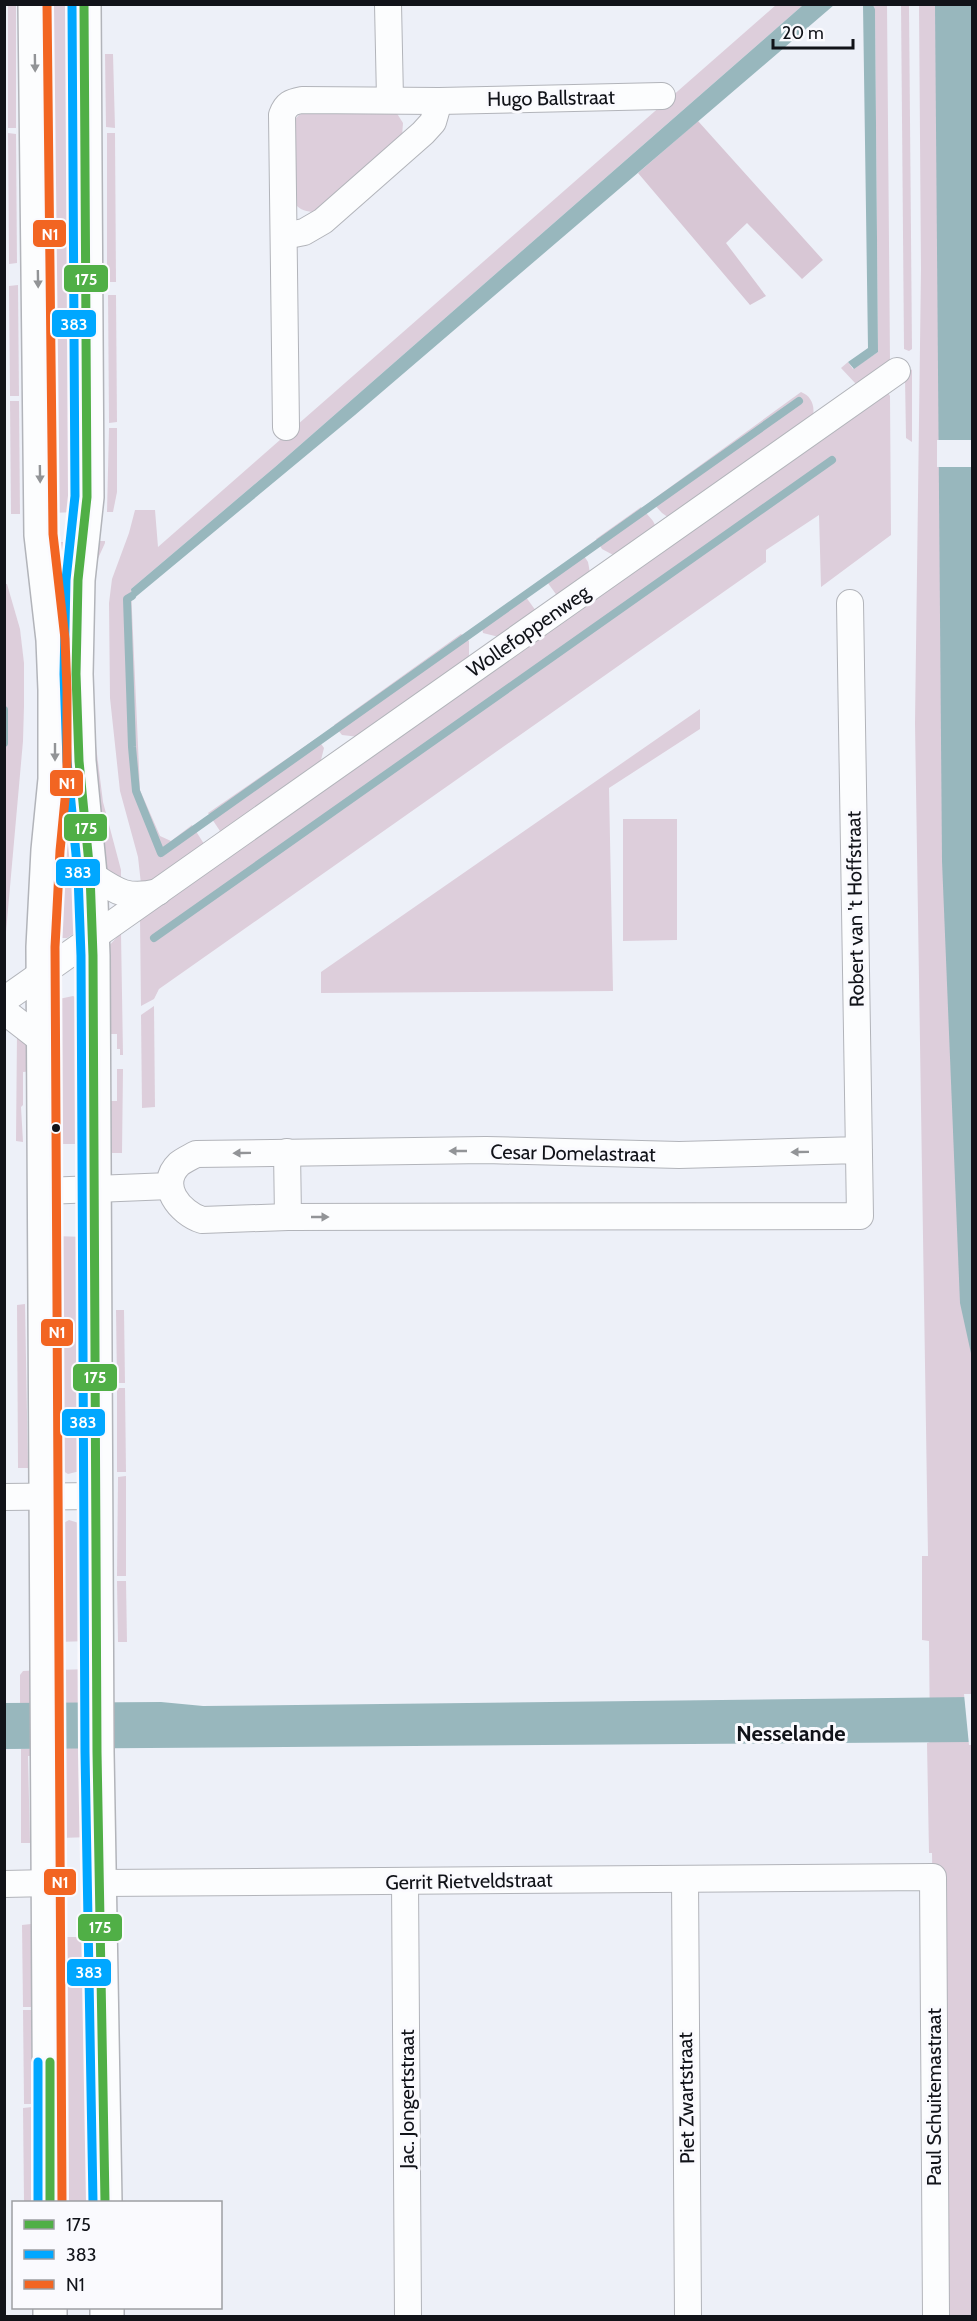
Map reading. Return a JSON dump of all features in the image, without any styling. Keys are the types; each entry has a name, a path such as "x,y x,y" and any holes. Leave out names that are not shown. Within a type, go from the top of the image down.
{"street":[{"path":"35,4 41,534 53,639 55,690 55,779 44,904 50,2201"},
{"path":"84,4 87,498 78,580 76,674 79,761 90,874 93,939 97,1752 105,2201"},
{"path":"388,4 390,99"},
{"name":"Hugo Ballstraat","path":"286,427 282,115 285,107 292,101 302,100 662,96"},
{"path":"284,236 304,232 332,213 423,133 433,122 439,100"},
{"name":"Wollefoppenweg","path":"4,1000 897,370"},
{"name":"Robert van 't Hoffstraat","path":"288,1217 860,1216 850,603"},
{"name":"Wollefoppenweg","path":"90,874 128,895 158,892"},
{"path":"4,1011 44,1042"},
{"name":"Cesar Domelastraat","path":"170,1186 172,1174 180,1163 196,1154 486,1150 679,1155 859,1150"},
{"path":"45,1191 170,1186 178,1204 192,1217 202,1220 288,1217 287,1152"},
{"path":"4,1497 96,1496"},
{"name":"Gerrit Rietveldstraat","path":"4,1884 933,1877"},
{"name":"Paul Schuitemastraat","path":"933,1877 936,2316"},
{"name":"Piet Zwartstraat","path":"685,1879 688,2316"},
{"name":"Jac. Jongertstraat","path":"405,1881 408,2316"}],"shaded area":[{"path":"8,5 16,5 16,128 8,128"},
{"path":"45,5 76,5 79,512 49,513"},
{"path":"776,5 803,5 275,467 131,589 140,790 160,836 171,841 192,825 206,847 160,880 141,884 138,857 120,791 110,698 109,603 112,579 135,510 155,510 158,547"},
{"path":"873,5 887,5 890,362 863,386 856,384 841,368 848,362 853,369 878,352 875,9"},
{"path":"901,5 909,5 912,349 909,351 904,349"},
{"path":"919,5 972,5 972,2316 939,2316 932,1853 929,1853 927,1743 930,1742 929,1641 922,1640 922,1556 928,1556 915,723 921,269"},
{"path":"105,54 113,54 115,128 106,127"},
{"path":"307,112 396,112 403,123 402,137 315,212 299,208 295,204 294,120"},
{"path":"698,121 823,260 802,279 747,223 726,243 766,296 750,305 638,173"},
{"path":"8,133 16,134 17,263 9,264"},
{"path":"107,133 115,133 116,282 107,282"},
{"path":"18,285 19,396 10,396 9,286"},
{"path":"108,295 116,295 117,422 109,423"},
{"path":"912,369 912,442 906,438 905,378"},
{"path":"887,391 890,396 891,535 821,587 819,515 766,550 766,562 159,989 154,999 141,1006 140,918"},
{"path":"801,392 812,401 813,416 669,518 651,501"},
{"path":"10,401 19,401 20,514 11,514"},
{"path":"109,428 117,428 117,492 113,512 107,512"},
{"path":"641,507 656,527 615,556 602,549 596,539"},
{"path":"94,541 105,541 105,543 96,563 90,594 93,722 103,802 121,870 121,880 98,866 86,760 84,606 85,581"},
{"path":"51,542 73,542 76,932 67,938 60,938 55,933"},
{"path":"582,553 588,562 590,573 558,597 545,579"},
{"path":"5,584 7,584 20,629 24,663 24,706 23,741 5,943"},
{"path":"523,593 536,611 499,637 483,633 481,623"},
{"path":"461,634 469,641 469,659 359,737 342,735 334,725"},
{"path":"700,709 700,729 609,788 613,991 321,993 321,972"},
{"path":"317,738 324,748 320,764 222,834 208,813"},
{"path":"623,819 677,819 677,940 623,941"},
{"path":"121,933 123,1055 120,1055 120,1049 117,1049 117,1034 104,1034 103,952"},
{"path":"73,996 77,998 84,1144 55,1144 59,999"},
{"path":"154,1006 155,1107 142,1108 141,1015"},
{"path":"17,1033 34,1052 34,1071 23,1072 23,1105 21,1107 23,1142 16,1141"},
{"path":"117,1069 123,1069 122,1153 104,1153 104,1101 117,1101"},
{"path":"54,1236 86,1237 80,1471 68,1474 60,1469"},
{"path":"25,1304 28,1468 18,1468 17,1305"},
{"path":"116,1310 124,1310 125,1383 117,1383"},
{"path":"117,1388 125,1388 126,1472 117,1472"},
{"path":"126,1476 126,1576 117,1576 118,1477"},
{"path":"69,1520 82,1524 90,1641 57,1642 60,1525"},
{"path":"117,1581 126,1581 127,1642 118,1642"},
{"path":"91,1669 92,1703 56,1703 56,1670"},
{"path":"41,1670 42,1703 20,1703 20,1675 23,1671"},
{"path":"91,1747 92,1837 59,1838 60,1748"},
{"path":"21,1749 39,1749 39,1756 28,1756 30,1843 21,1843"},
{"path":"31,1924 31,2007 23,2007 22,1925"},
{"path":"60,1937 92,1937 94,2201 62,2201"},
{"path":"23,2010 31,2010 32,2104 24,2104"},
{"path":"32,2107 33,2201 24,2201 23,2108"}],"water":[{"path":"803,5 834,5 355,415 132,600 131,589 275,467"},
{"path":"863,5 873,5 875,9 878,352 854,369 848,362 868,348"},
{"path":"935,5 972,5 972,1358 960,1303 942,861"},
{"path":"972,1697 972,1742 5,1749 4,1703 161,1702 203,1706"}],"pier":[{"path":"937,440 972,440 972,467 937,467"},
{"path":"964,1694 972,1694 972,1745 969,1745"}],"waterway":[{"path":"132,596 127,599 132,747 136,791 161,853 799,401"},
{"path":"154,938 832,460"},
{"path":"4,710 4,743"}],"transit line":[{"name":"N1","path":"47,4 53,534 65,639 67,690 67,779 60,851 55,947 62,2201"},
{"name":"383","path":"72,4 75,496 66,580 64,674 67,761 78,875 81,956 85,1752 93,2201"},
{"name":"175","path":"84,4 87,497 78,580 76,674 79,761 90,874 93,956 97,1752 105,2201"},
{"name":"383","path":"38,2062 38,2201"},
{"name":"175","path":"50,2062 50,2201"}],"district":[{"name":"Nesselande","path":"791,1733"}]}
